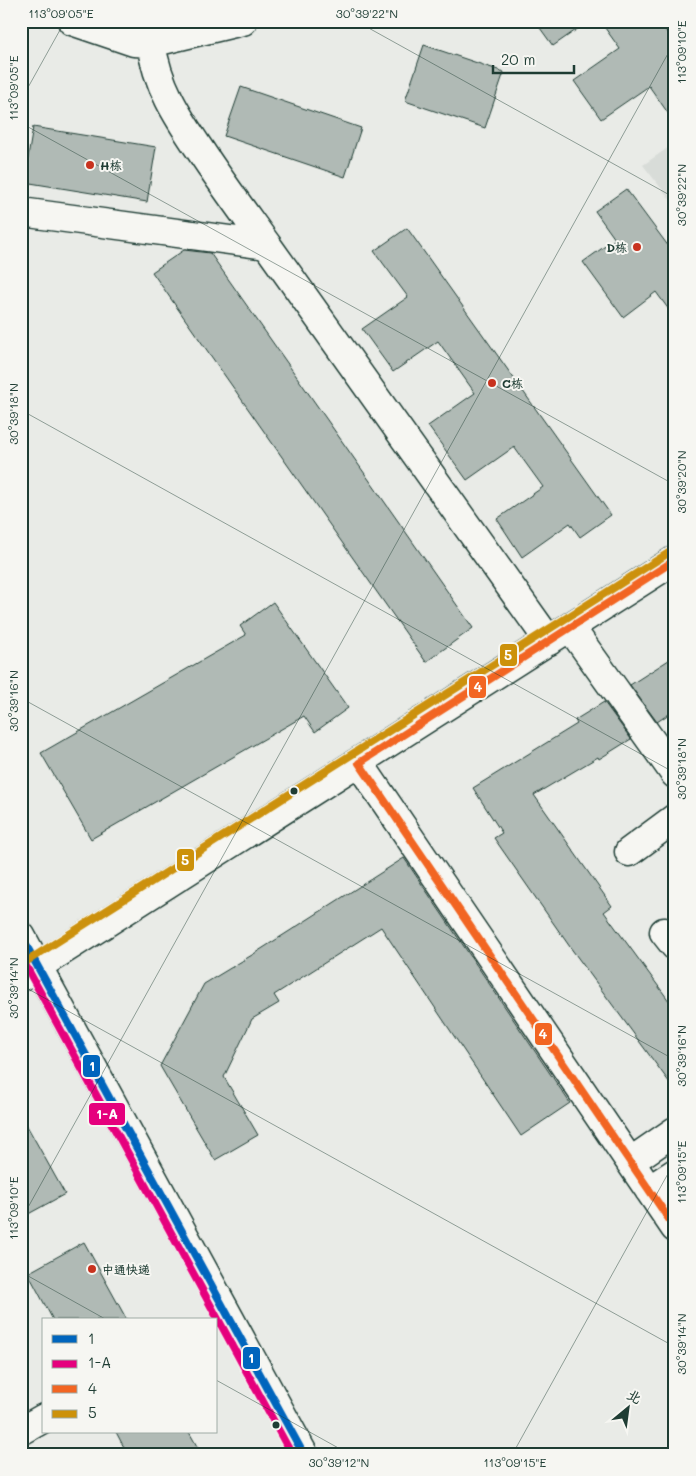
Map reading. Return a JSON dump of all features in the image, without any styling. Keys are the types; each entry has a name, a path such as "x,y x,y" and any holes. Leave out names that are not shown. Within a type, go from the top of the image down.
{"street":[{"path":"72,21 134,42 152,43 243,21"},
{"path":"152,43 154,63 160,82 175,113 218,177 559,634 675,774"},
{"path":"21,212 267,245"},
{"path":"26,973 359,763 675,560"},
{"path":"359,763 675,1228"},
{"path":"629,852 675,818"},
{"path":"21,936 26,973 211,1318"},
{"path":"26,973 304,1455"},
{"path":"630,1162 675,1131"},
{"path":"649,1190 675,1173"},
{"path":"218,1332 286,1455"},
{"path":"21,1431 42,1419"}],"shaded area":[{"path":"675,143 675,206 643,165"}],"building":[{"path":"535,21 589,21 553,46"},
{"path":"600,21 659,21 675,44 675,123 649,86 601,119 574,81 620,49"},
{"path":"424,45 504,72 485,128 405,101"},
{"path":"241,87 361,128 345,177 224,136"},
{"name":"H栋","path":"33,127 156,147 147,202 24,182"},
{"name":"D栋","path":"626,189 675,255 675,318 656,292 623,317 583,262 615,239 595,211"},
{"name":"C栋","path":"407,228 611,515 580,537 570,523 522,557 497,519 543,487 514,447 467,480 428,426 475,393 438,341 393,372 362,329 408,297 374,251"},
{"path":"184,250 210,253 473,628 426,662 152,272"},
{"path":"273,602 348,708 315,732 304,716 91,839 41,753 246,635 240,626"},
{"path":"675,656 675,710 657,722 630,685"},
{"path":"604,702 631,739 534,795 612,906 604,912 675,1009 675,1090 570,947 494,838 502,833 473,788 577,724 575,720"},
{"path":"404,858 570,1103 521,1136 381,927 274,995 279,1003 252,1019 224,1077 258,1135 215,1160 160,1066 204,984"},
{"path":"21,1115 65,1194 21,1218"},
{"path":"84,1242 126,1318 52,1318 28,1273"},
{"path":"117,1434 190,1434 202,1455 128,1455"}],"transit line":[{"name":"5","path":"24,963 670,552"},
{"name":"4","path":"675,560 359,763 675,1228"},
{"name":"1","path":"21,936 304,1455"},
{"name":"1-A","path":"21,957 217,1318"},
{"name":"1-A","path":"218,1319 292,1455"}],"place":[{"name":"H栋","path":"90,165"},
{"name":"D栋","path":"637,247"},
{"name":"C栋","path":"492,383"},
{"name":"中通快递","path":"92,1269"}]}
